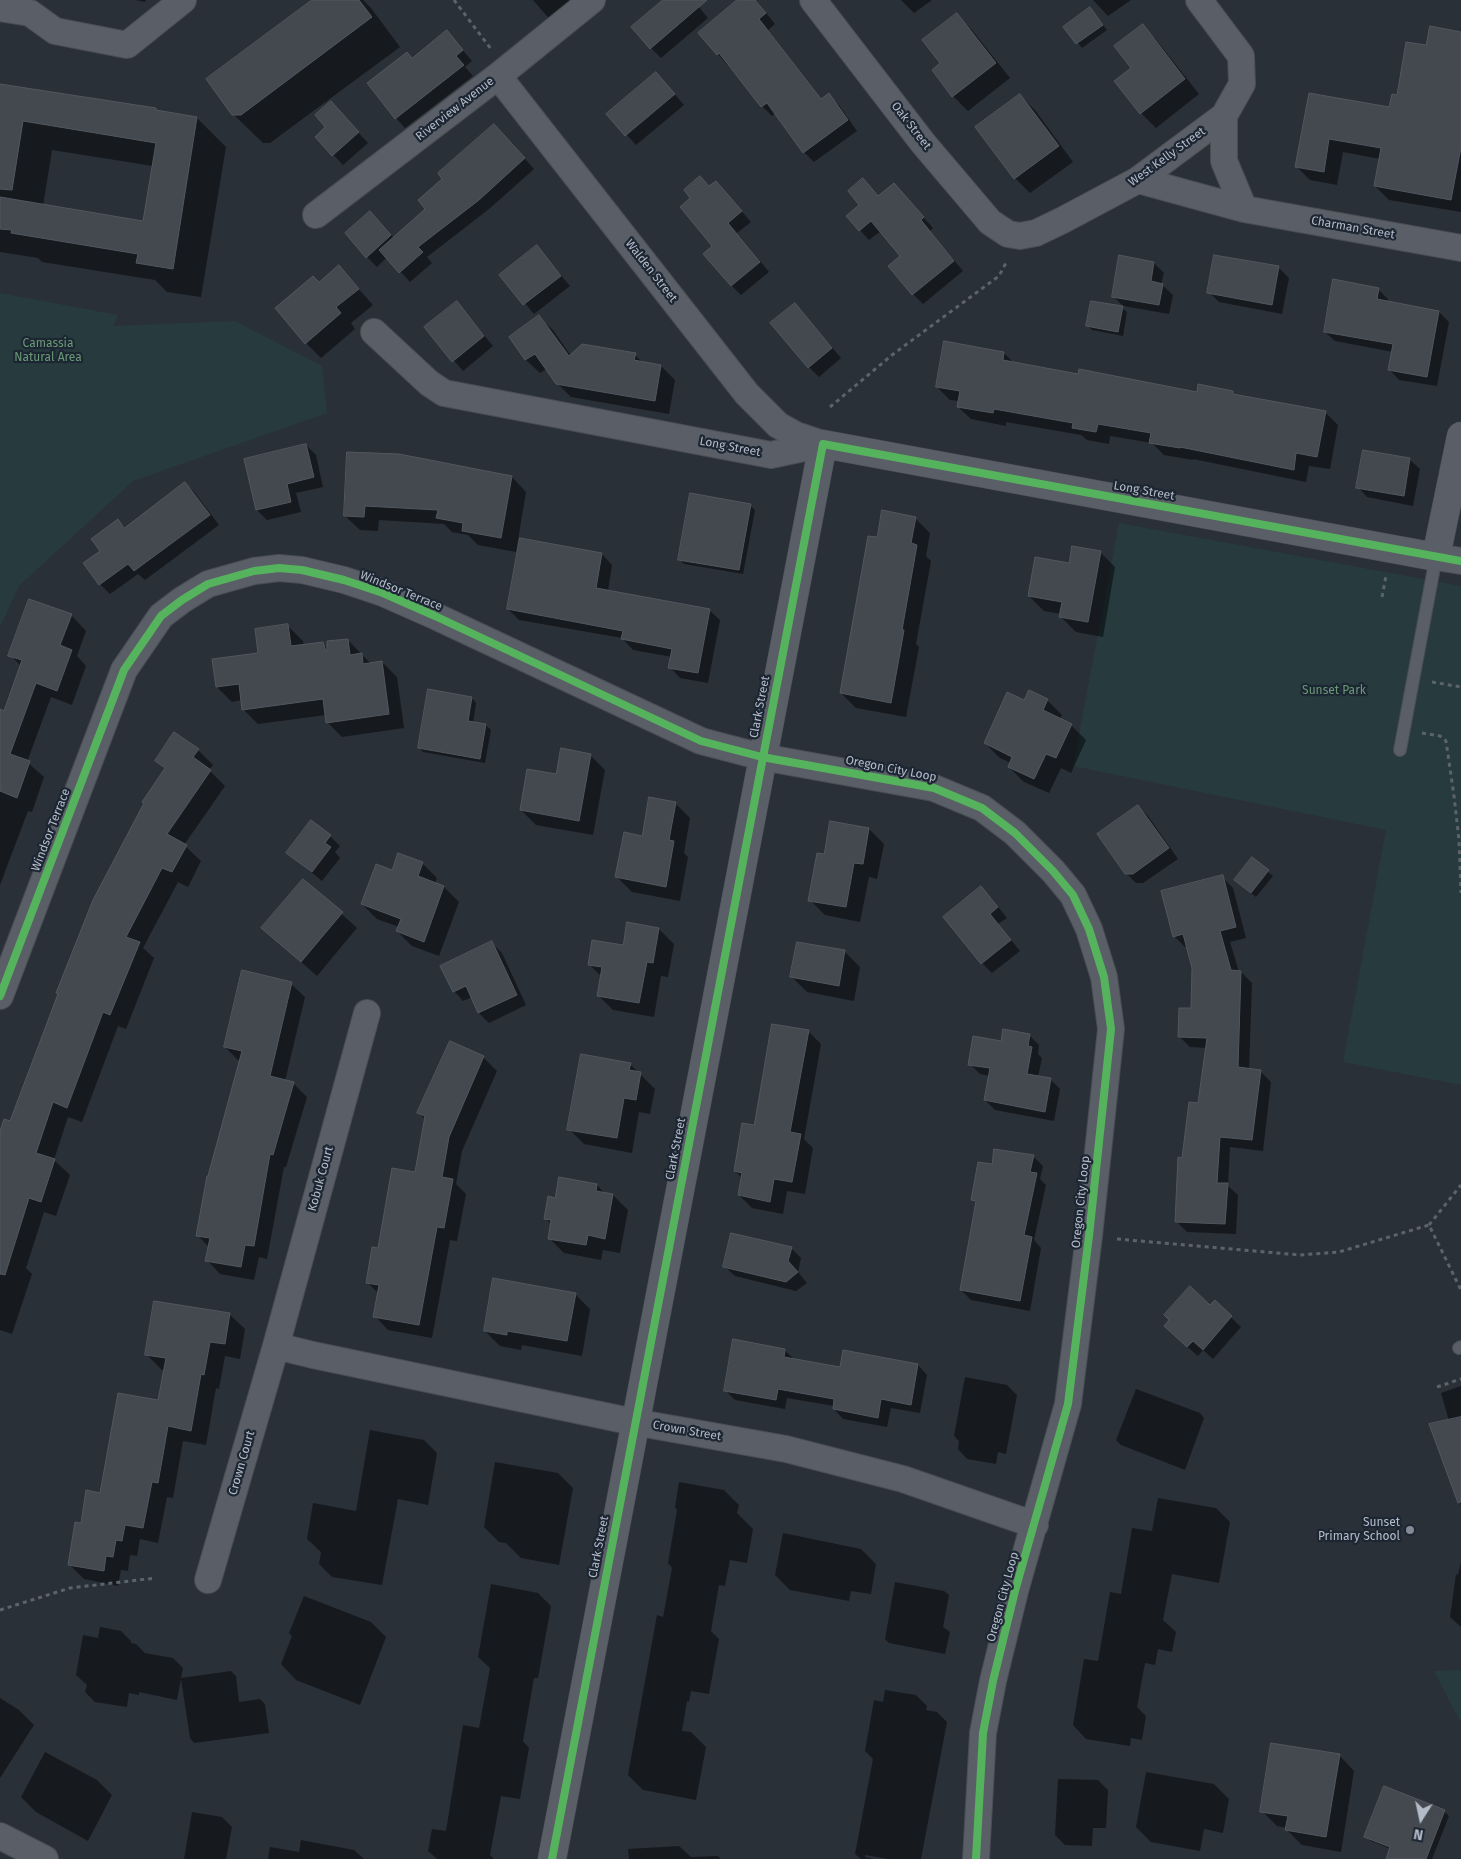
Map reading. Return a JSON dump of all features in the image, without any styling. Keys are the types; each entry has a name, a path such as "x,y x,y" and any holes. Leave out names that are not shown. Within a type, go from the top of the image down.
{"street":[{"path":"0,8 32,6 55,31 127,44 183,0"},
{"name":"Riverview Avenue","path":"316,216 495,64 592,0"},
{"name":"Oak Street","path":"813,0 923,142 990,222 1008,234 1020,236"},
{"name":"West Kelly Street","path":"1020,236 1036,233 1138,180 1224,116 1242,84 1241,56 1199,0"},
{"name":"Walden Street","path":"495,64 747,394 778,425 796,435 823,444"},
{"path":"1224,116 1224,161 1244,209"},
{"name":"Charman Street","path":"1138,180 1244,209 1461,248"},
{"name":"Long Street","path":"374,332 428,384 444,393 771,455 823,444 1449,559"},
{"path":"1449,559 1461,436"},
{"name":"Clark Street","path":"552,1859 634,1422 823,444"},
{"name":"Windsor Terrace","path":"0,996 124,670 161,616 208,584 254,571 279,568 302,570 341,579 383,593 435,616 701,741 762,757"},
{"name":"Oregon City Loop","path":"762,757 934,788 982,808 1015,833 1053,871 1073,895 1089,929 1104,977 1110,1029 1090,1236 1068,1404 1000,1653 983,1733 976,1859"},
{"name":"Kobuk Court","path":"276,1346 367,1012"},
{"name":"Crown Street","path":"276,1346 314,1356 634,1422 786,1449 902,1478 1035,1525"},
{"name":"Crown Court","path":"208,1580 276,1346"},
{"path":"0,1836 45,1859"}],"lane":[{"path":"1400,750 1413,679 1449,559"}],"path":[{"path":"454,0 495,64"},
{"path":"830,407 892,355 999,276 1006,263"},
{"path":"1382,597 1386,576"},
{"path":"1413,679 1461,688"},
{"path":"1430,734 1440,736 1446,741 1459,840 1461,893"},
{"path":"1117,1239 1300,1255 1338,1252 1429,1225 1461,1185"},
{"path":"1429,1225 1461,1290"},
{"path":"1438,1387 1461,1379"},
{"path":"0,1610 70,1588 156,1578"}],"green space":[{"name":"Camassia Natural Area","path":"0,293 118,315 113,326 235,321 322,366 327,413 133,481 19,586 0,627"},
{"name":"Sunset Park","path":"1119,523 1461,586 1461,1085 1343,1062 1386,830 1073,766"},
{"path":"1461,1670 1461,1720 1460,1721 1434,1671"}],"building":[{"path":"312,0 359,0 372,17 241,115 232,115 206,79"},
{"path":"663,0 707,0 650,49 631,27"},
{"path":"737,0 755,0 766,13 759,19 821,99 829,93 848,120 803,153 767,103 761,107 719,53 717,55 698,33"},
{"path":"1090,7 1103,25 1076,44 1063,27"},
{"path":"957,13 996,63 952,97 932,70 940,63 922,40"},
{"path":"1143,24 1185,79 1140,114 1114,81 1131,68 1114,46"},
{"path":"1430,26 1461,32 1461,147 1451,200 1374,186 1381,148 1329,139 1324,172 1295,167 1309,93 1389,107 1392,94 1397,95 1406,42 1426,45"},
{"path":"447,30 463,50 456,56 464,65 395,119 367,83 407,52 412,58"},
{"path":"656,72 675,94 625,136 606,114"},
{"path":"0,84 156,108 156,110 197,117 173,269 136,263 138,254 11,233 12,230 0,229 0,197 143,221 156,143 23,121 12,190 0,189"},
{"path":"1020,94 1059,146 1014,179 975,127"},
{"path":"331,101 359,132 332,156 315,137 325,127 315,115"},
{"path":"494,124 525,158 479,200 418,247 423,252 399,273 379,250 425,209 418,200 442,179 438,173"},
{"path":"700,176 709,186 716,181 742,211 728,223 760,262 731,286 703,254 712,246 680,207 690,198 684,190"},
{"path":"863,178 878,196 894,183 924,217 921,220 954,261 912,295 888,266 900,256 871,221 859,231 846,216 859,205 848,191"},
{"path":"370,211 391,235 366,258 345,233"},
{"path":"537,245 561,276 523,305 499,275"},
{"path":"1119,255 1154,262 1151,281 1163,284 1159,305 1112,297"},
{"path":"1214,255 1279,266 1272,305 1207,293"},
{"path":"339,265 359,289 336,307 341,313 305,344 275,308 313,276 319,282"},
{"path":"1333,279 1379,288 1377,299 1439,311 1427,377 1388,370 1393,344 1324,332"},
{"path":"457,301 484,336 452,362 424,327"},
{"path":"1091,301 1123,306 1118,332 1086,326"},
{"path":"795,303 832,348 808,368 770,323"},
{"path":"539,315 569,356 582,344 636,353 634,360 661,365 655,401 556,384 535,354 525,360 509,337"},
{"path":"944,341 1004,352 1003,360 1078,374 1079,369 1197,392 1198,384 1233,391 1233,394 1326,411 1317,457 1296,453 1294,470 1180,447 1149,443 1151,433 1098,424 1096,432 1072,428 1073,423 994,409 993,413 957,407 960,391 936,387"},
{"path":"306,444 314,477 287,484 291,502 256,510 244,459"},
{"path":"1363,450 1410,458 1404,496 1356,488"},
{"path":"347,452 399,454 512,476 501,538 462,531 463,523 436,518 438,510 365,506 364,517 344,516"},
{"path":"185,482 210,515 134,571 128,564 99,585 83,563 100,551 91,539 118,519 124,528"},
{"path":"690,493 751,504 739,570 678,560"},
{"path":"882,510 916,517 911,543 917,545 891,703 840,693 868,536 877,537"},
{"path":"520,538 602,553 596,588 710,609 698,673 668,668 672,649 621,639 623,631 507,609"},
{"path":"1072,546 1101,551 1088,622 1059,617 1062,602 1028,596 1035,557 1069,563"},
{"path":"29,599 72,614 60,645 72,650 57,691 36,683 10,754 30,761 17,798 0,791 0,709 4,711 22,660 8,656"},
{"path":"288,624 291,646 323,642 327,651 327,641 348,639 350,655 362,653 363,664 382,661 389,714 326,723 323,699 242,710 239,684 216,687 212,659 258,653 255,629"},
{"path":"428,689 472,697 468,721 486,724 480,759 418,748"},
{"path":"1029,690 1048,699 1043,710 1072,724 1056,758 1046,754 1034,779 1008,767 1012,757 984,743 1007,692 1024,700"},
{"path":"174,732 199,749 193,757 211,770 167,834 187,845 172,872 162,868 126,937 140,942 110,1015 103,1012 67,1108 53,1102 36,1153 55,1159 41,1202 29,1198 5,1275 0,1274 0,1131 4,1119 10,1121 58,994 56,993 93,900 144,803 142,802 165,768 155,761"},
{"path":"561,748 591,754 579,821 520,810 527,769 556,774"},
{"path":"649,797 676,802 669,840 674,841 666,887 615,877 624,832 642,836"},
{"path":"1138,805 1169,848 1133,874 1125,874 1097,834"},
{"path":"311,820 331,835 325,843 331,847 312,872 286,853"},
{"path":"830,821 869,828 863,864 854,863 846,907 808,901 817,853 824,854"},
{"path":"398,853 423,862 418,876 444,886 424,942 396,931 401,919 361,904 376,864 392,870"},
{"path":"1252,857 1269,870 1251,893 1234,880"},
{"path":"1223,875 1236,927 1220,931 1231,970 1241,971 1238,1067 1261,1070 1252,1140 1220,1137 1217,1183 1228,1183 1225,1224 1175,1222 1178,1157 1182,1158 1189,1102 1198,1103 1207,1038 1178,1037 1179,1008 1191,1008 1192,968 1183,934 1173,937 1161,891"},
{"path":"303,879 343,912 301,962 261,928"},
{"path":"981,886 998,907 990,914 1011,940 981,964 943,917"},
{"path":"627,922 659,928 653,963 647,962 639,1003 597,996 602,967 588,965 592,940 623,945"},
{"path":"492,941 517,995 478,1013 466,986 453,992 440,966"},
{"path":"797,942 845,950 839,986 790,977"},
{"path":"242,970 292,982 270,1076 294,1082 273,1155 270,1154 254,1246 245,1245 241,1267 205,1261 210,1238 196,1236 207,1176 242,1051 224,1047"},
{"path":"772,1024 809,1030 790,1132 801,1134 792,1182 774,1179 770,1202 738,1195 742,1173 734,1171 742,1123 754,1125"},
{"path":"1003,1029 1030,1034 1028,1046 1032,1047 1027,1074 1051,1078 1045,1112 984,1100 990,1068 968,1065 973,1036 1001,1041"},
{"path":"450,1041 484,1056 449,1137 442,1177 453,1179 444,1228 437,1227 419,1325 373,1317 379,1285 366,1283 372,1247 378,1248 392,1168 415,1172 425,1116 417,1113"},
{"path":"581,1054 631,1063 629,1070 641,1072 636,1100 624,1098 617,1138 567,1130"},
{"path":"994,1149 1034,1155 1030,1172 1037,1173 1024,1235 1032,1237 1020,1301 960,1290 976,1201 971,1200 978,1162 992,1164"},
{"path":"559,1177 597,1184 596,1191 613,1194 605,1239 588,1235 586,1245 548,1239 551,1220 544,1219 548,1196 555,1198"},
{"path":"731,1233 792,1247 788,1261 798,1272 786,1282 723,1267"},
{"path":"493,1278 576,1293 567,1341 507,1331 507,1335 484,1331"},
{"path":"1190,1286 1210,1305 1215,1300 1232,1316 1203,1350 1193,1341 1187,1347 1164,1326 1169,1320 1164,1315"},
{"path":"154,1301 230,1313 225,1344 210,1342 204,1375 201,1374 191,1431 168,1426 158,1483 152,1482 143,1528 125,1525 122,1541 116,1540 113,1557 106,1556 104,1571 68,1565 75,1522 81,1523 86,1490 100,1493 118,1393 158,1400 166,1358 145,1355"},
{"path":"733,1339 785,1349 784,1357 840,1367 843,1350 918,1364 911,1405 881,1399 878,1418 833,1409 834,1399 778,1389 776,1400 724,1391"},
{"path":"1461,1417 1461,1502 1458,1503 1429,1424"},
{"path":"1271,1743 1340,1754 1326,1837 1285,1830 1288,1816 1260,1812"},
{"path":"1384,1786 1445,1810 1426,1859 1386,1859 1390,1847 1364,1837"}],"cycle path":[{"path":"552,1859 823,444 1461,561"},
{"path":"0,996 124,670 161,616 182,600 208,584 254,571 279,568 302,570 344,580 383,593 701,741 762,757 934,788 982,808 1015,833 1053,871 1073,895 1089,929 1104,977 1111,1029 1089,1236 1068,1404 1015,1591 993,1681 983,1733 976,1859"}],"place":[{"name":"Sunset Primary School","path":"1410,1530"}]}
